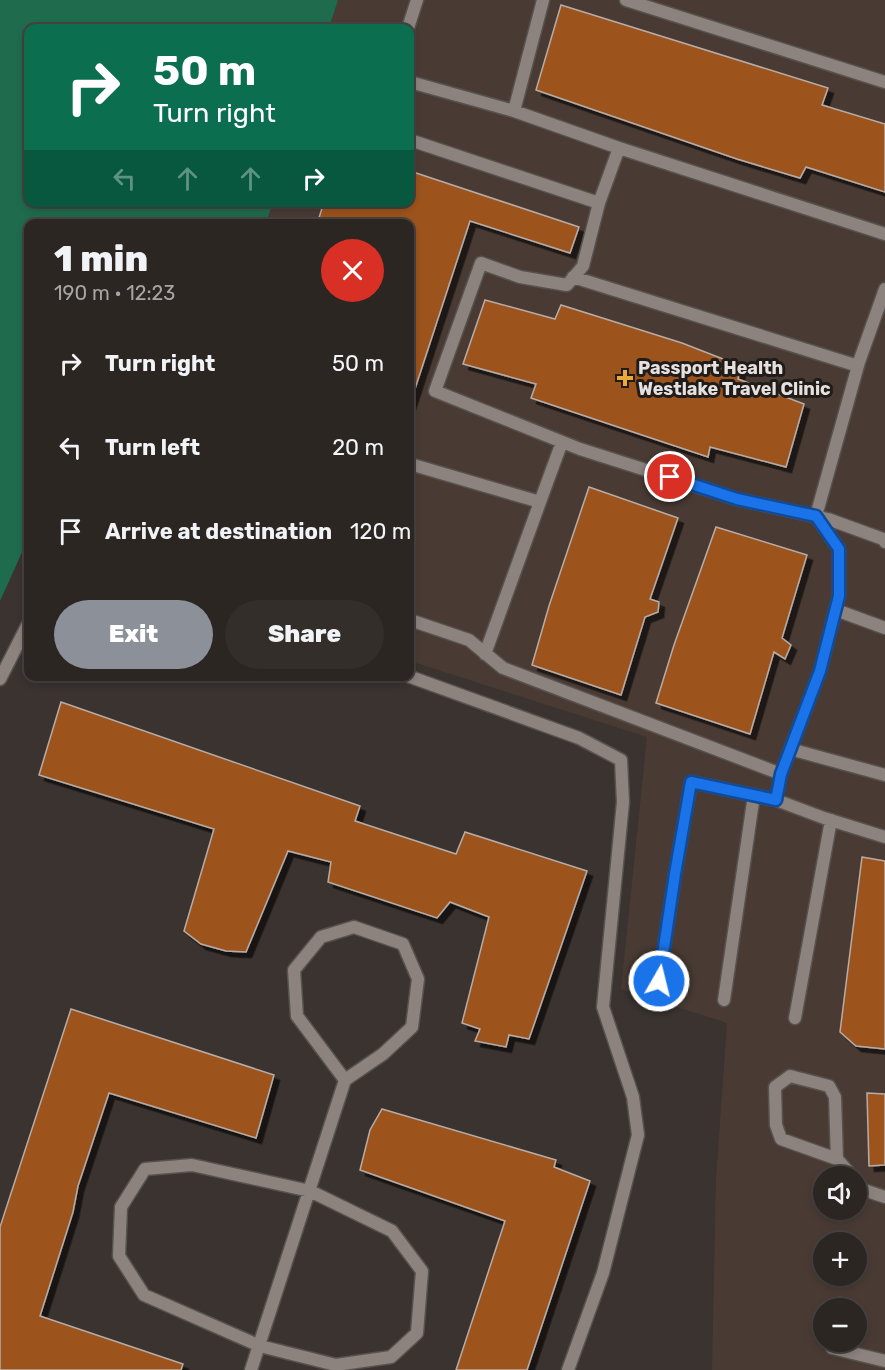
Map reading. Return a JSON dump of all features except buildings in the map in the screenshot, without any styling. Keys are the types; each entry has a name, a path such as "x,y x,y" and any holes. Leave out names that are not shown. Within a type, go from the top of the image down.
{"lane":[{"path":"409,24 417,0"},
{"path":"514,111 543,0"},
{"path":"626,0 885,82"},
{"path":"414,83 514,111 618,148 885,234"},
{"path":"414,141 599,203"},
{"path":"618,148 599,203 583,266 567,285 520,277 481,263 435,391 562,442 737,499 816,516 884,538"},
{"path":"573,277 858,366"},
{"path":"816,516 858,366 885,290"},
{"path":"485,654 562,442"},
{"path":"414,466 540,502"},
{"path":"776,800 781,774 820,671 839,596 839,549 816,516"},
{"path":"836,610 885,628"},
{"path":"414,621 469,640 503,668 781,774"},
{"path":"0,679 24,632"},
{"path":"414,678 579,738 621,760 623,801 603,1007 633,1097 638,1136 603,1273 568,1370"},
{"path":"790,749 885,775"},
{"path":"659,981 691,782 776,800 885,837"},
{"path":"724,1000 754,795"},
{"path":"795,1018 831,820"},
{"path":"251,1370 345,1080 383,1054 412,1028 418,979 403,944 354,927 321,937 294,970 297,1016 345,1080"},
{"path":"837,1159 835,1097 829,1086 790,1076 775,1087 776,1125 781,1139 837,1159 843,1166"},
{"path":"192,1165 310,1191 392,1231 422,1271 417,1333 391,1358 336,1365 260,1346 144,1295 118,1256 120,1207 145,1169 192,1165"},
{"path":"867,1191 885,1197"},
{"path":"850,1352 885,1360"}],"shaded area":[{"path":"338,0 885,0 885,1370 712,1370 716,1178 727,1023 621,989 647,737 414,662 414,219 268,219 272,207 414,207 414,24 330,24"}],"green space":[{"path":"0,0 338,0 330,24 24,24 24,207 272,207 267,219 24,219 24,548 0,601"}],"place":[{"name":"Passport Health Westlake Travel Clinic","path":"625,378"}],"route":[{"path":"659,981 691,782 776,800 781,774 820,671 839,596 839,549 816,516 737,499 670,477"}]}
